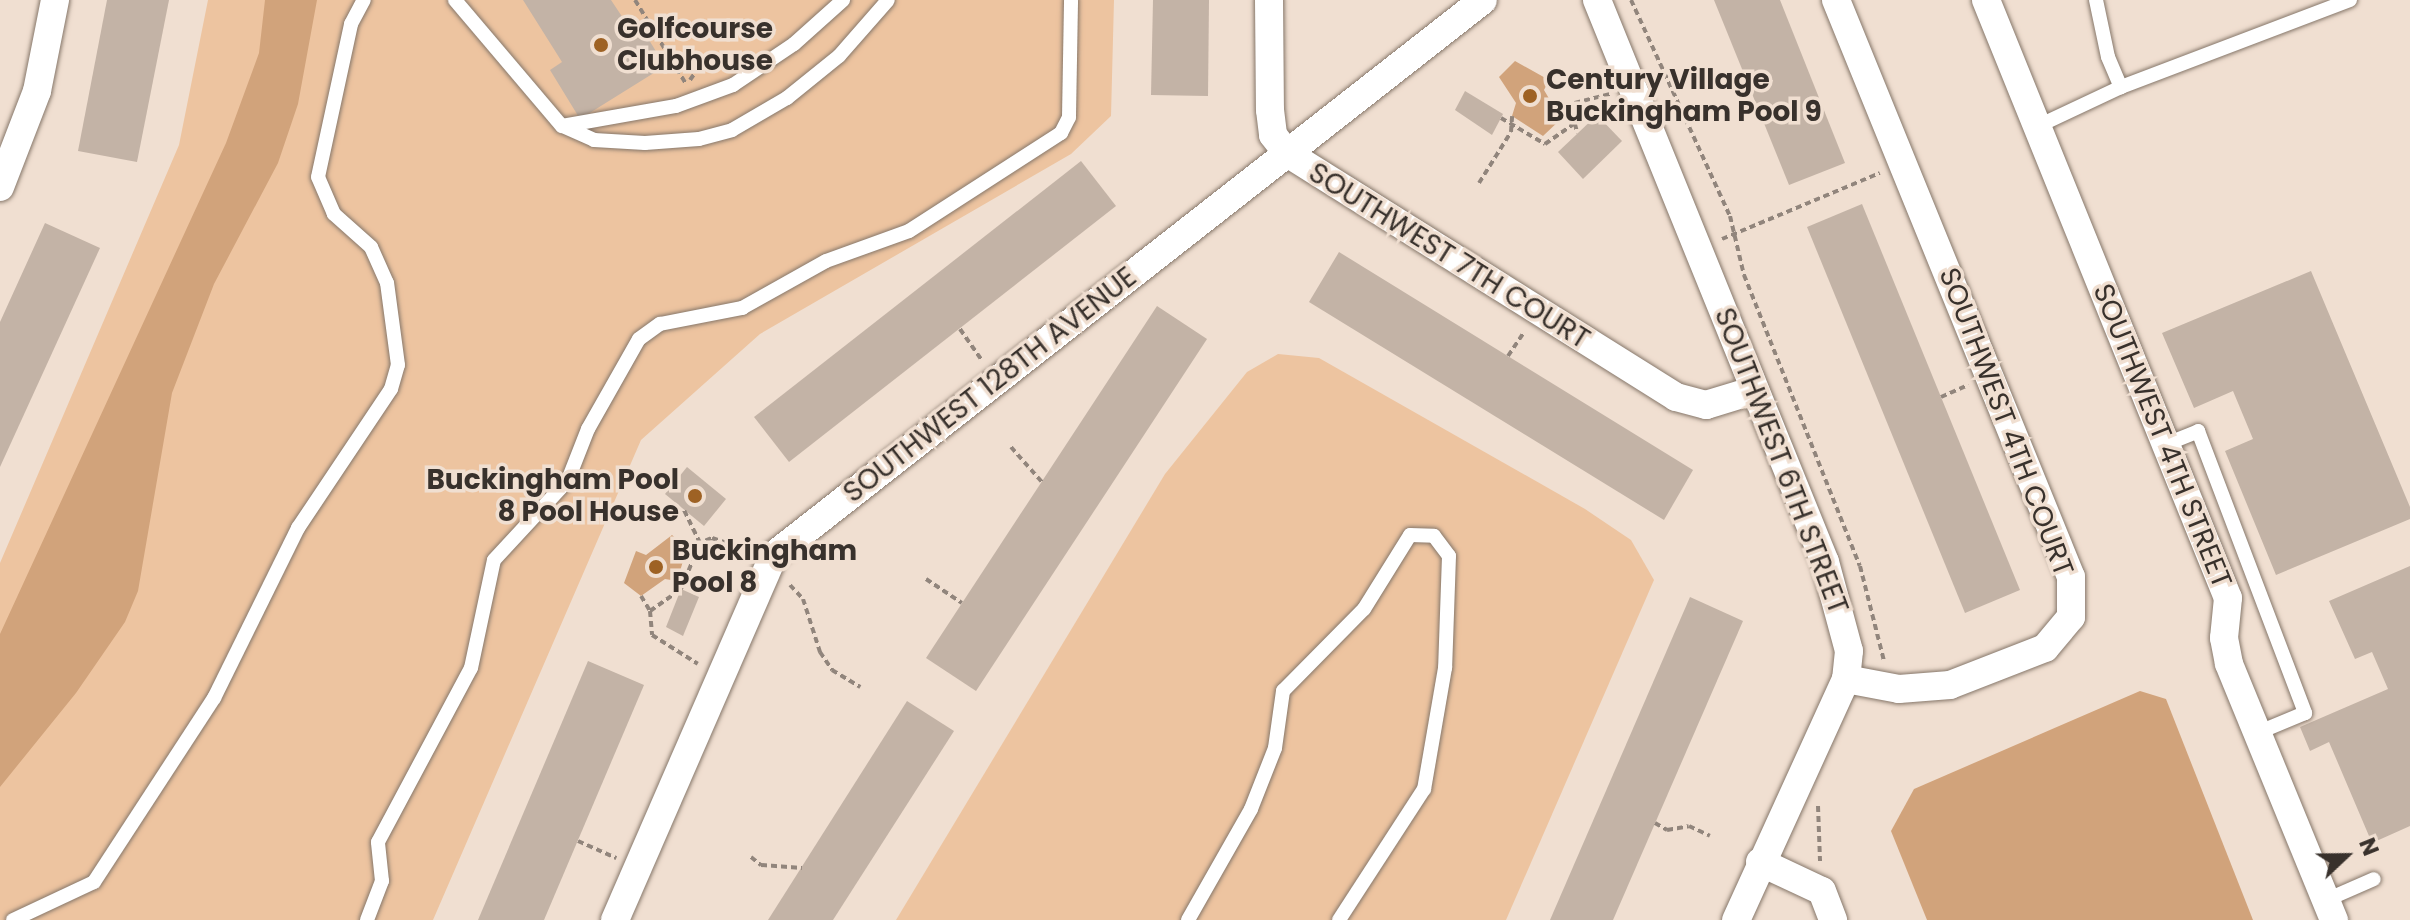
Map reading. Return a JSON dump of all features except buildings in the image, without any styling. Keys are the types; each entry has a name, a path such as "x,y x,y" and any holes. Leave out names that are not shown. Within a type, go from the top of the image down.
{"street":[{"path":"0,187 37,91 55,0"},
{"name":"SOUTHWEST 7TH COURT","path":"1269,0 1270,110 1273,135 1287,153 1369,208 1594,347 1693,404 1723,403 1755,390"},
{"name":"SOUTHWEST 128TH AVENUE","path":"615,920 718,675 774,555 1483,0"},
{"name":"SOUTHWEST 6TH STREET","path":"1597,0 1841,610 1849,651 1846,679 1736,920"},
{"name":"SOUTHWEST 4TH COURT","path":"1836,0 2071,577 2071,617 2045,648 1950,685 1899,689 1846,679"},
{"name":"SOUTHWEST 4TH STREET","path":"1986,0 2228,598 2224,638 2229,664 2330,910"},
{"path":"1760,862 1822,891 1833,920"}],"lane":[{"path":"13,920 94,882 214,698 298,528 391,389 398,365 387,283 371,247 334,214 318,177 351,24 364,0"},
{"path":"455,0 562,126 594,140 645,143 699,139 732,130 787,98 839,56 888,0"},
{"path":"562,126 676,106 733,85 794,44 843,0"},
{"path":"367,920 382,881 378,842 471,668 494,560 568,480 588,429 639,339 660,324 742,308 826,261 909,231 1061,133 1069,117 1071,0"},
{"path":"2096,0 2108,57 2121,87"},
{"path":"2036,127 2121,87 2350,0"},
{"path":"2164,445 2198,431 2305,713 2257,733"},
{"path":"1188,920 1251,809 1275,748 1283,691 1364,609 1410,535 1434,536 1449,556 1445,668 1424,789 1339,920"},
{"path":"2330,910 2374,879"}],"path":[{"path":"635,0 686,85"},
{"path":"1570,104 1577,133"},
{"path":"1501,118 1512,119 1545,144 1575,123"},
{"path":"1479,183 1511,132 1512,119"},
{"path":"1698,250 1903,164"},
{"path":"960,329 997,382"},
{"path":"1011,447 1042,482"},
{"path":"650,611 681,589 700,543 684,510"},
{"path":"926,579 962,603"},
{"path":"641,596 650,611 652,635 718,675"},
{"path":"1655,823 1667,830 1689,826 1710,836"},
{"path":"578,841 637,868"},
{"path":"751,857 761,865 802,868"}],"shaded area":[{"path":"208,0 1114,0 1111,116 1071,154 760,334 641,440 433,920 0,920 0,563 179,145"},
{"path":"265,0 317,0 298,104 278,163 214,284 172,393 138,591 125,622 76,693 0,787 0,634 226,143 259,53"},
{"name":"Century Village Buckingham Pool 9","path":"1515,61 1549,80 1544,90 1561,119 1543,136 1512,116 1516,103 1499,77"},
{"path":"1278,354 1319,358 1585,509 1631,540 1654,580 1506,920 896,920 1165,474 1247,372"},
{"name":"Buckingham Pool 8","path":"672,535 687,548 677,581 665,579 641,596 624,583 636,551 646,555"},
{"path":"2140,691 2166,699 2253,920 1927,920 1891,831 1914,789"}],"place":[{"name":"Golfcourse Clubhouse","path":"601,45"},
{"name":"Century Village Buckingham Pool 9","path":"1530,96"},
{"name":"Buckingham Pool 8 Pool House","path":"695,496"},
{"name":"Buckingham Pool 8","path":"656,567"}]}
